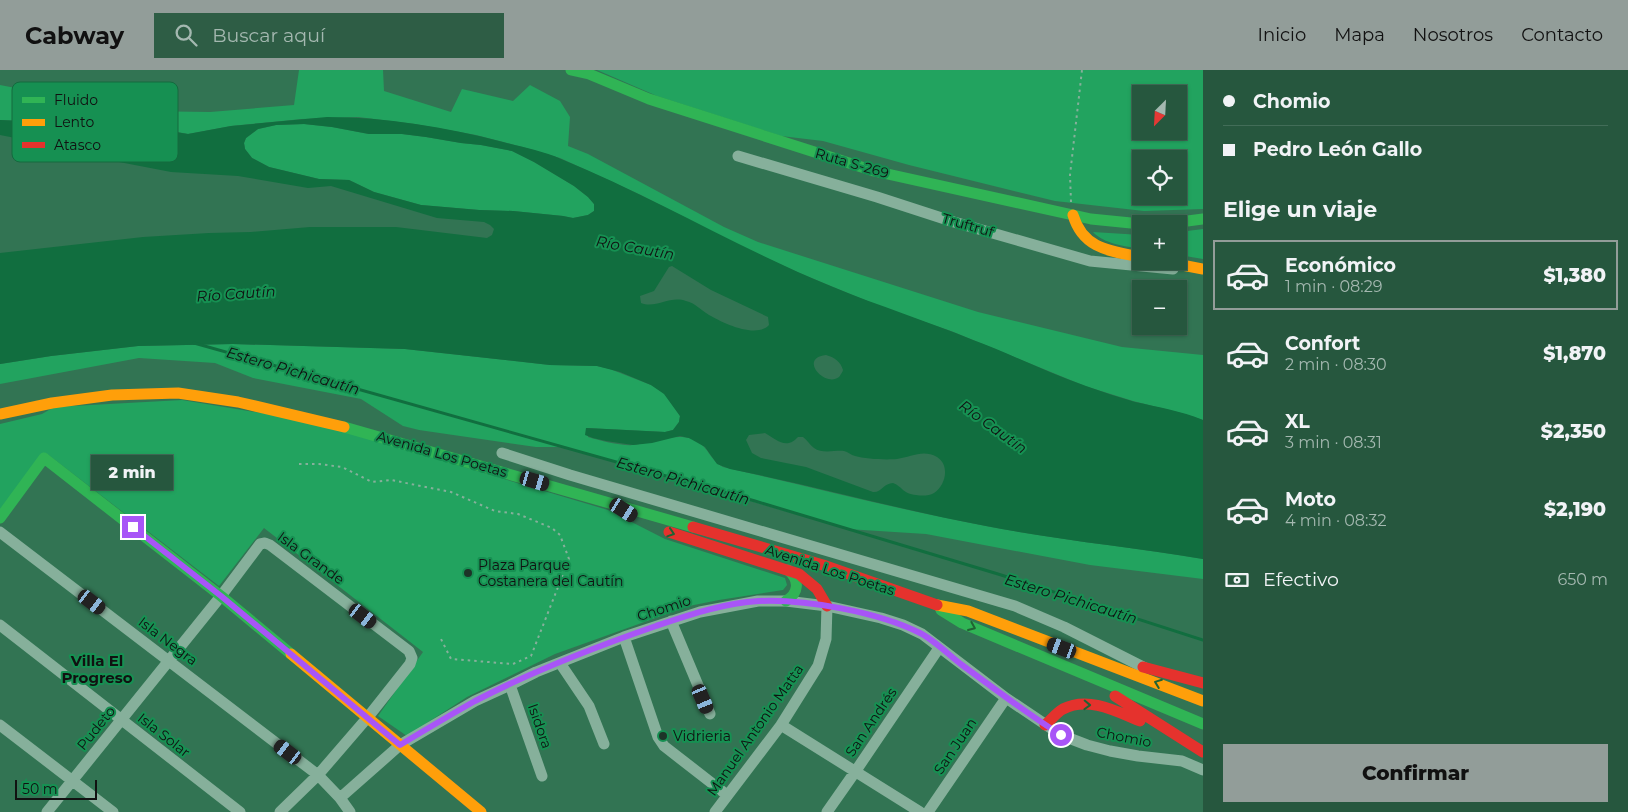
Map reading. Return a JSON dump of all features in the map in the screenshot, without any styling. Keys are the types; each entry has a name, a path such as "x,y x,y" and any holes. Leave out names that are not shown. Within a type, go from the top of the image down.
{"main road":[{"name":"Ruta S-269","path":"571,70 589,74 649,99 874,171 1073,215 1110,222 1132,223"},
{"path":"1073,215 1074,224 1087,240 1097,246 1132,255"},
{"path":"1187,221 1203,219"},
{"name":"Truftruf","path":"1187,266 1203,269"},
{"name":"Avenida Los Poetas","path":"0,414 52,403 112,395 178,394 238,402 330,423 823,565 930,604 968,611 1203,701"},
{"path":"0,518 44,458 221,596 481,812"},
{"path":"612,503 636,518 661,530 799,574 812,583 823,597 827,606"},
{"path":"786,602 794,596 797,587 795,577 788,570"},
{"name":"Avenida Los Poetas","path":"930,604 962,623 1203,724"},
{"path":"1030,636 1203,683"},
{"path":"1072,670 1185,742"},
{"path":"1045,725 1061,710 1073,705 1088,704 1105,708 1154,726 1203,752"}],"street":[{"name":"Truftruf","path":"738,156 954,222 1090,261 1167,269 1203,269"},
{"path":"502,453 570,475 1014,606 1064,627 1145,668"},
{"name":"Isla Negra","path":"0,532 318,775 340,798 350,812"},
{"name":"Pudeto","path":"48,812 221,596 260,544"},
{"name":"Isla Grande","path":"260,544 270,545 409,651 412,658 410,664 368,718"},
{"name":"Chomio","path":"340,798 400,745 510,684 624,637 671,621 700,612 758,601 827,606 903,625 922,634 1006,698 1061,735 1087,745 1139,756 1182,761 1203,770"},
{"name":"Manuel Antonio Matta","path":"715,812 780,724 818,666 826,639 827,606"},
{"path":"671,621 710,714"},
{"name":"Isla Solar","path":"0,625 240,812"},
{"path":"624,637 658,737 664,746 727,795"},
{"name":"San Andrés","path":"826,812 856,772 940,648"},
{"path":"560,663 588,706 604,744"},
{"name":"Isidora","path":"510,684 542,776"},
{"name":"San Juan","path":"928,812 1006,698"},
{"path":"280,812 318,775 368,718"},
{"path":"780,724 920,812"},
{"path":"0,725 113,812"}],"path":[{"path":"1073,215 1070,201 1070,175 1082,70"},
{"path":"299,464 319,464 342,468 372,482 391,480 451,492 496,511 518,514 552,528 560,535 569,559 531,656 514,664 451,659 440,637"}],"shaded area":[{"path":"299,70 383,70 384,91 451,112 462,89 513,101 530,85 560,101 570,117 568,146 588,154 724,227 758,242 978,312 1122,347 1203,355 1203,420 1085,386 951,331 884,308 740,246 641,195 560,158 526,148 476,135 415,124 358,117 302,119 231,126 188,134 178,132 178,112 210,112 294,105"},
{"path":"597,70 1203,70 1203,209 1144,211 1055,201 909,165 823,141 781,136 657,96"},
{"path":"0,85 12,87 12,121 0,120"},
{"path":"304,124 369,134 402,134 426,137 512,151 574,186 594,204 594,211 588,215 573,218 513,211 421,205 374,192 349,180 319,179 269,167 252,158 245,149 244,143 246,138 258,129 276,125"},
{"path":"1203,229 1203,259 1187,256 1187,231"},
{"path":"1093,232 1132,234 1132,247 1109,242"},
{"path":"233,344 405,349 550,365 597,366 610,369 651,385 664,393 680,416 679,422 673,430 665,432 587,428 588,437 611,443 634,445 685,437 702,445 715,461 723,467 986,526 1203,559 1203,579 1090,565 926,534 847,529 563,447 536,447 403,426 361,399 253,378 215,363 139,358 0,384 0,364 138,346"},
{"path":"182,400 310,421 608,510 665,539 785,578 787,585 783,590 689,606 555,654 467,697 407,736 378,716 423,652 264,528 219,586 46,453 0,514 0,424 42,414 54,407"}],"water":[{"name":"Río Cautín","path":"327,117 349,117 437,127 540,151 596,174 764,256 833,287 956,333 1092,388 1135,402 1203,420 1203,559 986,526 730,469 717,464 705,447 689,438 680,436 652,443 633,445 593,438 585,435 586,428 665,432 673,430 679,422 680,416 664,394 651,385 620,372 597,366 550,365 405,349 233,344 138,346 0,364 0,253 143,237 310,227 396,227 487,238 492,235 494,229 484,222 437,218 331,186 308,188 238,176 171,172 119,162 178,162 178,132 188,134 231,126","holes":["304,124 369,134 402,134 426,137 512,151 574,186 594,204 594,211 588,215 573,218 513,211 421,205 374,192 349,180 319,179 269,167 252,158 245,149 244,143 246,138 258,129 276,125","672,266 711,290 768,317 769,325 763,329 756,330 739,328 709,315 692,303 680,300 652,304 641,303 640,296 654,291 669,267","826,355 837,360 841,365 843,370 839,377 827,379 821,376 814,366 814,361 818,357","765,433 785,443 794,441 798,437 803,437 817,450 844,451 855,456 870,459 897,459 917,454 932,455 937,457 944,465 944,480 938,489 930,495 912,494 893,483 873,492 806,467 761,458 752,453 746,440 749,435"]},
{"path":"0,120 12,121 12,137 0,135"}],"waterway":[{"name":"Estero Pichicautín","path":"194,343 755,501 998,574 1203,640"}],"traffic: fast":[{"path":"571,70 589,74 649,99 874,171 1091,219 1132,223"},
{"path":"1187,221 1203,219"},
{"path":"344,427 693,527"},
{"path":"0,518 44,458 221,596 291,654"},
{"path":"786,601 796,590 795,578 788,570"},
{"path":"941,610 962,623 1203,724"}],"traffic: slow":[{"path":"1073,215 1083,235 1091,242 1108,250 1132,255"},
{"path":"1187,266 1203,269"},
{"path":"0,414 52,403 112,395 178,393 238,402 344,427"},
{"path":"937,605 968,611 1203,701"},
{"path":"291,654 481,812"}],"traffic: jam":[{"path":"693,527 823,565 937,605"},
{"path":"669,532 799,574 817,589 827,606"},
{"path":"1143,667 1203,683"},
{"path":"1115,696 1203,752"},
{"path":"1045,725 1063,709 1082,704 1102,706 1140,721"}],"place":[{"name":"Plaza Parque Costanera del Cautín","path":"468,573"},
{"name":"Vidrieria","path":"663,736"}],"district":[{"name":"Villa El Progreso","path":"97,670"}],"route":[{"path":"133,527 221,596 400,745 475,702 536,672 594,648 700,612 758,601 827,606 903,625 922,634 1006,698 1061,735"}]}
